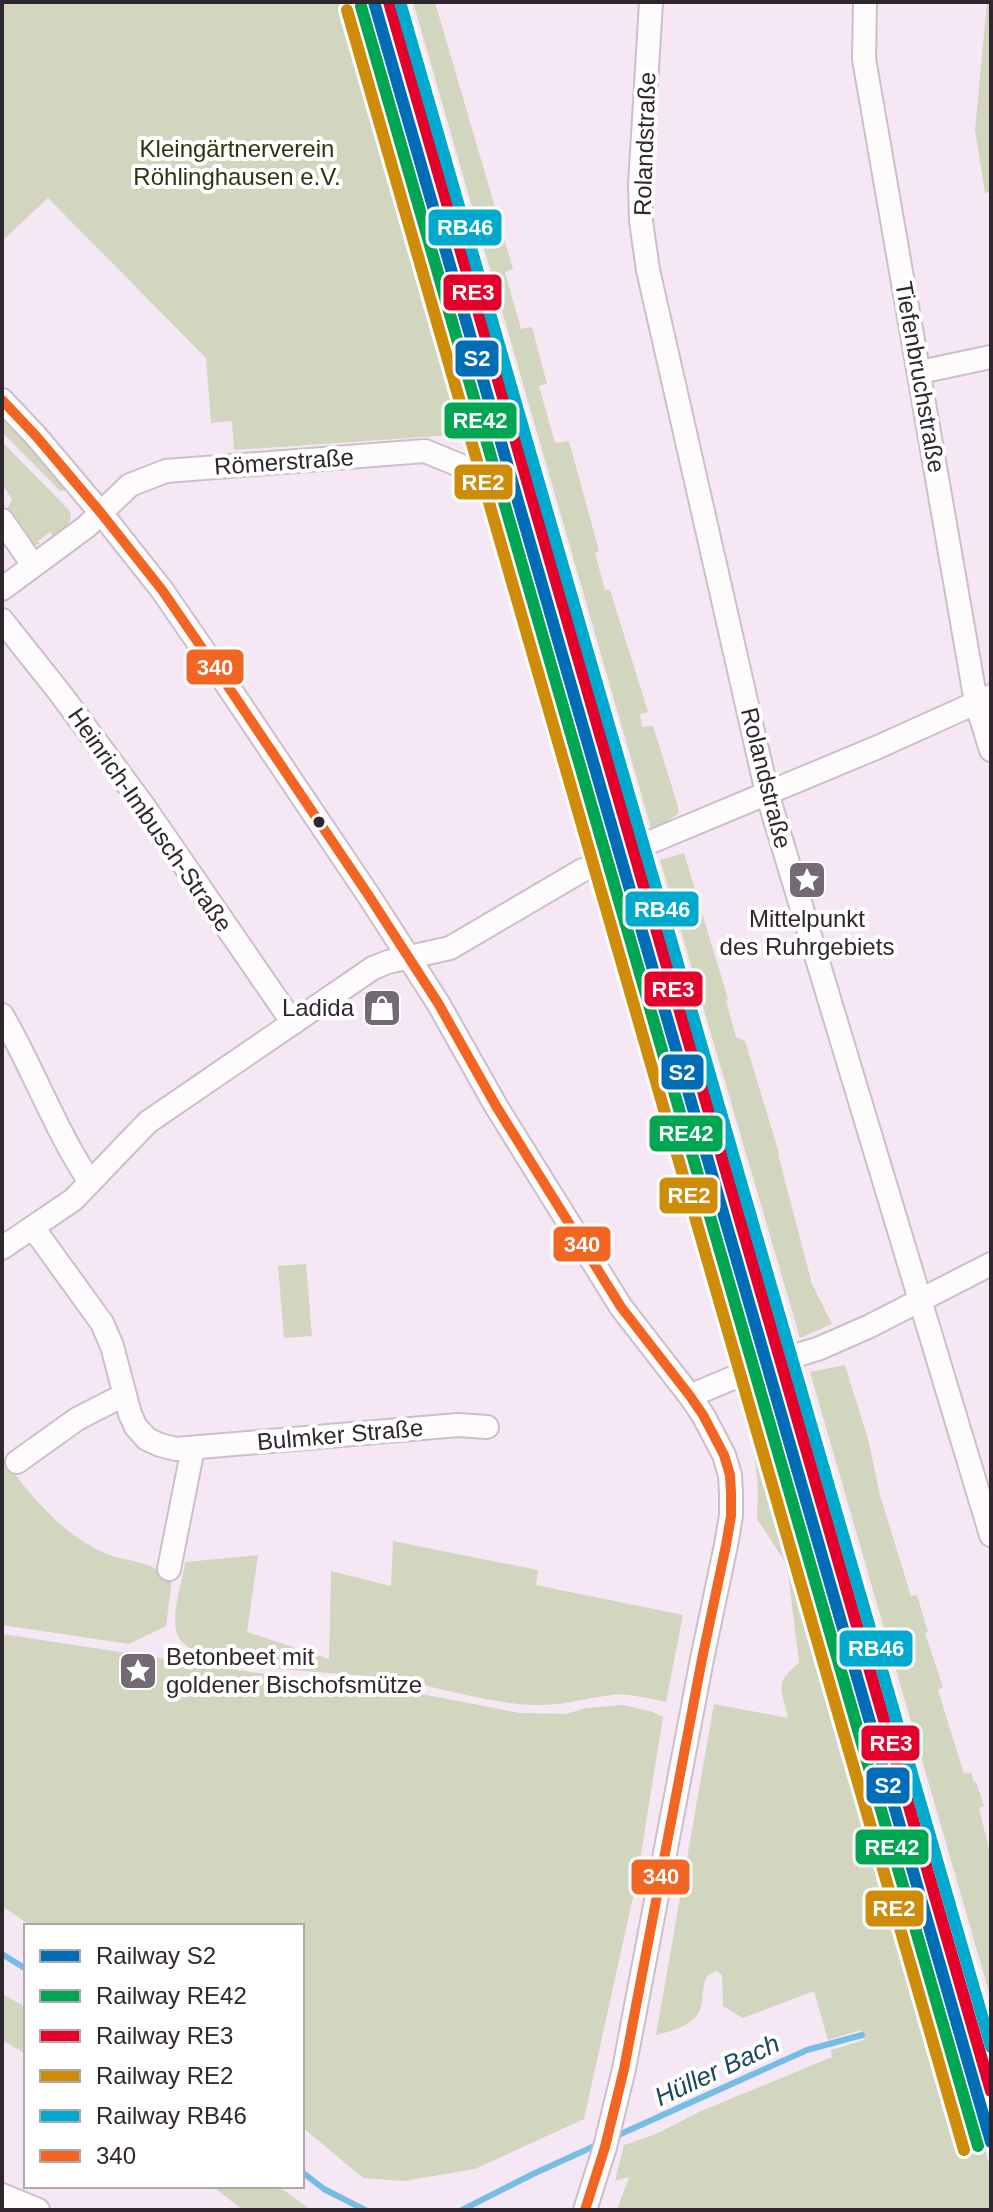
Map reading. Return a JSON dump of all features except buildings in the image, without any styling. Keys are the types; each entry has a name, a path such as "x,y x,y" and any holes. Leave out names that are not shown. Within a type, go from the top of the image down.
{"street":[{"name":"Rolandstraße","path":"651,2 640,185 648,270 767,793 991,1535"},
{"name":"Tiefenbruchstraße","path":"865,2 864,59 880,158 984,699 991,750"},
{"path":"920,372 991,357"},
{"path":"2,400 101,513 162,590 409,957 496,1106 621,1307 690,1396 724,1455 730,1475 731,1516 618,2095 589,2200"},
{"name":"Römerstraße","path":"101,513 130,485 166,471 425,451 464,467 473,476"},
{"path":"2,589 101,513"},
{"path":"2,520 33,565"},
{"name":"Heinrich-Imbusch-Straße","path":"2,620 143,805 293,1023"},
{"path":"2,1248 73,1200 148,1122 373,968 450,948 581,871 878,747 984,699"},
{"path":"2,1015 75,1159 90,1182"},
{"name":"Bulmker Straße","path":"34,1229 102,1323 136,1427 147,1439 160,1445 176,1449 458,1425 487,1427"},
{"path":"690,1396 754,1369 820,1348 991,1264"},
{"path":"17,1462 77,1419 124,1395"},
{"path":"169,1569 193,1448"},
{"path":"2,2195 38,2210"}],"green space":[{"name":"Kleingärtnerverein Röhlinghausen e.V.","path":"2,2 367,2 373,21 369,23 503,492 496,493 490,473 482,476 475,466 469,452 467,434 234,450 232,421 211,423 206,358 48,198 2,241"},
{"path":"413,2 435,2 513,269 505,272 521,329 532,327 547,384 539,386 555,443 569,441 599,551 595,553 605,590 610,590 648,712 640,714 642,727 653,726 677,803 679,813 651,828"},
{"path":"987,2 991,2 991,192 985,193 975,130"},
{"path":"2,417 69,490 60,491 2,432"},
{"path":"2,442 70,511 66,526 53,536 50,532 38,541 40,544 29,546 4,516 12,499 2,484"},
{"path":"506,501 603,841 586,839 574,828 492,506"},
{"path":"684,853 728,999 736,1037 745,1041 779,1153 812,1284 832,1324 800,1338 660,860"},
{"path":"612,875 680,1106 677,1111 680,1125 686,1128 750,1350 734,1352 668,1122 673,1119 667,1100 662,1101 600,886"},
{"path":"306,1264 312,1336 284,1338 278,1266"},
{"path":"845,1365 911,1596 917,1595 928,1632 925,1633 943,1687 938,1690 964,1774 971,1772 984,1806 979,1808 991,1857 991,1999 810,1372"},
{"path":"760,1387 804,1535 801,1540 805,1555 810,1557 833,1641 867,1742 991,2170 991,2210 617,2210 629,2177 615,2181 624,2145 832,2057 831,2050 864,2040 861,2030 828,2040 814,1991 743,2018 723,2006 722,1975 716,1971 707,1976 696,2016 685,2025 656,2035 714,1704 788,1718 782,1693 783,1682 799,1663 788,1573 784,1560 757,1519 758,1489 751,1415"},
{"path":"2,1458 58,1523 86,1543 102,1552 150,1566 172,1579 166,1626 129,1644 2,1625"},
{"path":"393,1541 538,1570 536,1585 683,1615 666,1702 618,1695 554,1704 515,1704 379,1677 276,1668 220,1659 198,1652 178,1636 176,1604 185,1562 258,1555 247,1632 329,1659 331,1571 391,1586"},
{"path":"2,1634 278,1676 374,1685 520,1713 567,1714 585,1708 623,1705 663,1717 637,1879 584,2119 475,2169 404,2181 363,2178 304,2129 304,1924 28,1924 2,1906"},
{"path":"2,1994 24,2006 24,2053 2,2040"},
{"path":"215,2188 281,2188 311,2210 243,2210"}],"waterway":[{"name":"Hüller Bach","path":"2,1954 24,1968"},
{"name":"Hüller Bach","path":"614,2137 807,2050 862,2035"},
{"name":"Hüller Bach","path":"462,2210 601,2143"},
{"name":"Hüller Bach","path":"304,2174 324,2189 365,2210"}],"rail line":[{"name":"S2","path":"374,2 991,2142"},
{"name":"RE3","path":"389,2 991,2091"},
{"name":"RB46","path":"400,2 991,2047"},
{"name":"RE42","path":"361,6 978,2146"},
{"name":"RE2","path":"347,10 964,2150"}],"transit line":[{"name":"340","path":"2,400 101,513 162,590 217,670 438,1003 496,1106 621,1307 690,1396 724,1455 731,1493 726,1545 624,2069 605,2147 585,2210"}],"place":[{"name":"Mittelpunkt des Ruhrgebiets","path":"807,880"},
{"name":"Ladida","path":"382,1008"},
{"name":"Betonbeet mit goldener Bischofsmütze","path":"138,1671"}]}
